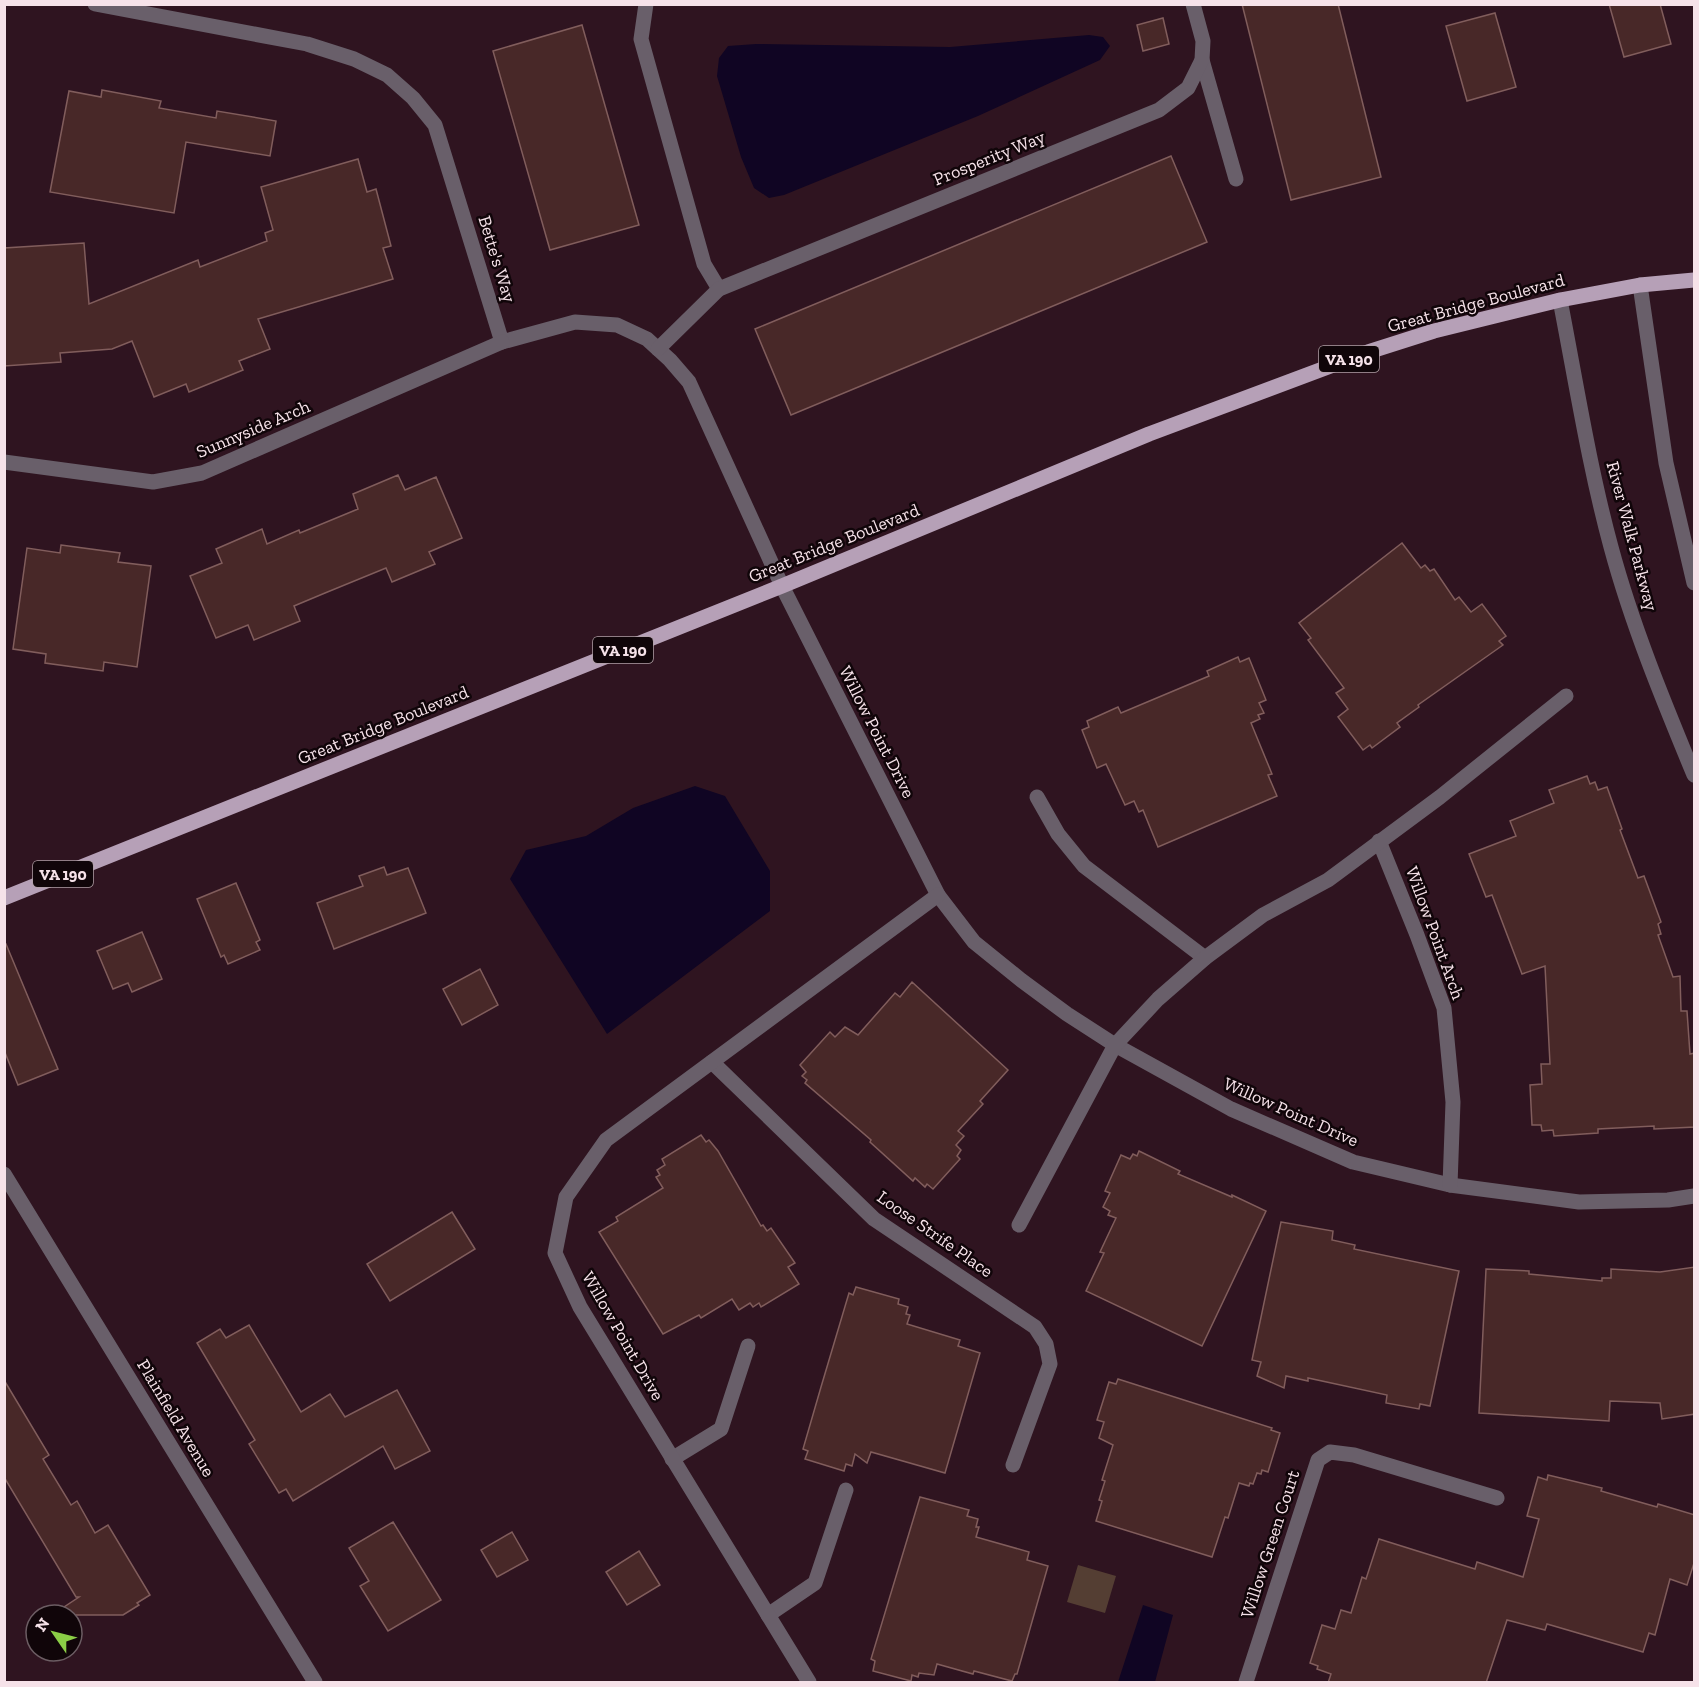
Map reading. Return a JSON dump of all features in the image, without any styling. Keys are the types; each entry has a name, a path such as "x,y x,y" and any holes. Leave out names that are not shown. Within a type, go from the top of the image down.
{"main road":[{"name":"Great Bridge Boulevard","path":"4,898 782,586 1149,434 1368,352 1434,331 1560,300 1640,285 1695,280"}],"street":[{"name":"Bette's Way","path":"95,4 307,44 354,58 387,75 413,98 435,125 502,342"},
{"path":"646,4 641,39 704,264 718,289"},
{"path":"1193,4 1203,41 1202,60 1236,179"},
{"name":"Prosperity Way","path":"658,349 718,289 1159,110 1188,88 1202,60"},
{"path":"1640,285 1666,463 1695,583"},
{"name":"River Walk Parkway","path":"1560,300 1595,483 1611,547 1651,671 1695,774"},
{"path":"502,342 575,322 617,325 647,339 670,360 688,382 782,586"},
{"name":"Sunnyside Arch","path":"4,462 153,482 202,473 502,342"},
{"name":"Willow Point Drive","path":"782,586 938,895 974,942 1067,1014 1115,1046 1232,1109 1353,1162 1450,1185 1580,1202 1668,1200 1695,1196"},
{"path":"1019,1225 1115,1046 1158,999 1205,958 1263,915 1328,880 1440,797 1566,696"},
{"path":"1038,797 1058,834 1084,866 1205,958"},
{"name":"Willow Point Arch","path":"1379,841 1418,935 1444,1008 1453,1102 1450,1185"},
{"name":"Willow Point Drive","path":"809,1683 580,1307 555,1253 566,1197 606,1140 938,895"},
{"name":"Loose Strife Place","path":"712,1062 874,1219 1035,1327 1046,1344 1050,1364 1013,1465"},
{"name":"Plainfield Avenue","path":"4,1174 315,1683"},
{"path":"672,1459 722,1429 748,1346"},
{"name":"Willow Green Court","path":"1246,1683 1318,1460 1330,1452 1354,1455 1497,1498"},
{"path":"768,1614 815,1583 846,1490"}],"shaded area":[{"path":"1089,35 1103,37 1110,46 1100,60 978,116 784,195 769,198 754,188 741,157 717,76 719,58 728,46 756,44 950,47"},
{"path":"695,786 725,796 770,871 770,911 607,1034 510,879 526,850 586,836 633,808"},
{"path":"1078,1565 1116,1576 1105,1613 1067,1602"},
{"path":"1143,1605 1173,1615 1155,1682 1118,1682"}],"building":[{"path":"1242,4 1338,4 1381,177 1291,200"},
{"path":"1609,4 1660,4 1671,44 1624,57"},
{"path":"1495,13 1516,87 1467,101 1446,26"},
{"path":"1163,18 1169,44 1143,51 1137,25"},
{"path":"582,25 639,225 550,250 493,51"},
{"path":"102,90 161,101 159,108 216,118 217,111 276,121 270,156 186,142 174,213 50,192 69,91 101,97"},
{"path":"1171,156 1207,242 791,415 755,329"},
{"path":"358,159 367,192 376,189 391,246 383,248 393,279 258,319 270,349 239,361 243,370 189,392 186,384 154,397 132,341 112,349 60,353 61,362 4,366 4,248 84,243 89,304 198,260 200,267 267,241 265,233 273,230 261,187"},
{"path":"398,475 405,490 436,477 462,538 429,552 435,564 392,582 386,568 294,606 300,621 254,640 248,625 216,638 190,576 222,563 216,549 262,529 267,544 299,530 300,533 358,509 353,494"},
{"path":"1402,543 1421,568 1425,565 1430,571 1434,569 1455,600 1459,597 1471,612 1482,604 1506,636 1499,641 1503,645 1418,705 1419,707 1397,723 1400,727 1372,748 1370,745 1363,750 1338,717 1348,709 1336,693 1344,688 1308,640 1311,638 1299,623"},
{"path":"61,545 120,553 118,562 151,566 137,667 104,662 103,671 45,663 46,654 13,649 27,548 60,553"},
{"path":"1238,657 1240,662 1249,658 1266,700 1259,703 1264,713 1258,715 1260,719 1251,723 1272,774 1268,775 1277,796 1158,847 1143,810 1139,812 1134,801 1125,805 1106,764 1097,768 1082,730 1089,727 1087,721 1118,707 1121,713 1209,676 1207,671"},
{"path":"1587,776 1590,784 1595,782 1598,790 1607,787 1638,878 1644,876 1661,922 1658,924 1661,934 1658,935 1673,977 1680,976 1681,1011 1687,1011 1690,1054 1695,1053 1695,1127 1654,1129 1654,1126 1598,1129 1598,1133 1554,1136 1553,1130 1542,1131 1541,1125 1532,1125 1530,1085 1542,1084 1541,1064 1550,1064 1545,966 1522,974 1492,895 1486,897 1469,854 1516,836 1510,821 1554,803 1549,790"},
{"path":"384,867 387,875 408,868 426,913 334,949 317,903 363,886 359,876"},
{"path":"236,883 260,940 256,942 260,950 228,964 224,955 221,957 197,899"},
{"path":"142,932 162,979 132,992 128,983 113,989 97,951"},
{"path":"6,944 58,1069 18,1085 4,1050 4,945"},
{"path":"480,969 498,1005 462,1025 443,989"},
{"path":"912,982 1008,1070 980,1101 983,1104 958,1131 964,1136 956,1145 961,1150 957,1156 960,1159 933,1189 927,1184 925,1187 915,1178 913,1181 870,1142 871,1140 805,1083 807,1080 802,1076 806,1072 800,1065 830,1032 835,1037 845,1027 858,1035 895,993 900,997"},
{"path":"701,1135 706,1142 709,1140 718,1151 761,1226 763,1225 767,1231 771,1228 795,1263 788,1267 799,1284 761,1307 759,1303 753,1307 750,1303 739,1310 732,1299 701,1318 699,1315 663,1334 599,1232 618,1221 616,1217 663,1188 656,1177 660,1175 657,1170 665,1165 662,1159"},
{"path":"1139,1151 1180,1171 1178,1174 1266,1211 1202,1346 1086,1291 1104,1253 1100,1252 1116,1218 1108,1215 1110,1211 1103,1207 1110,1193 1105,1191 1121,1155 1130,1159 1133,1154 1137,1156"},
{"path":"452,1212 475,1249 390,1301 367,1264"},
{"path":"1281,1222 1333,1231 1332,1240 1355,1245 1354,1249 1459,1271 1430,1406 1420,1404 1419,1409 1386,1403 1387,1395 1308,1378 1308,1381 1286,1376 1284,1388 1257,1376 1261,1362 1252,1360"},
{"path":"1695,1267 1695,1414 1662,1419 1660,1403 1610,1401 1609,1421 1479,1413 1486,1269 1529,1271 1529,1274 1602,1281 1602,1278 1611,1278 1611,1269 1660,1272"},
{"path":"856,1287 899,1299 898,1304 908,1307 906,1314 910,1315 907,1324 960,1340 958,1346 980,1353 945,1473 871,1452 867,1463 855,1454 852,1466 846,1464 844,1471 805,1459 808,1451 803,1449 821,1387 849,1293 853,1295"},
{"path":"249,1325 301,1412 330,1394 345,1417 397,1390 430,1451 395,1469 383,1446 293,1501 286,1489 279,1493 249,1444 255,1440 197,1343 220,1329 226,1338"},
{"path":"1118,1379 1272,1428 1271,1430 1280,1433 1268,1472 1262,1470 1261,1474 1257,1473 1253,1484 1250,1483 1249,1486 1239,1483 1212,1557 1096,1521 1105,1481 1102,1480 1113,1445 1099,1438 1104,1422 1097,1420 1109,1382 1116,1384"},
{"path":"4,1380 49,1455 43,1459 71,1505 77,1501 95,1533 108,1525 150,1595 123,1615 84,1615 84,1603 70,1603 79,1597 76,1597 4,1477"},
{"path":"1548,1475 1602,1488 1601,1491 1657,1507 1658,1504 1695,1515 1695,1560 1687,1585 1670,1579 1655,1635 1649,1633 1643,1652 1547,1624 1545,1630 1507,1620 1486,1683 1328,1683 1331,1674 1317,1669 1318,1666 1310,1663 1322,1625 1335,1629 1341,1610 1351,1613 1362,1577 1366,1579 1379,1539 1475,1569 1477,1562 1523,1577 1539,1519 1527,1516 1538,1477 1547,1480"},
{"path":"920,1497 969,1510 967,1516 978,1519 976,1527 979,1527 976,1537 1029,1552 1027,1560 1048,1566 1017,1674 1012,1681 937,1664 934,1675 919,1673 918,1677 912,1675 911,1681 873,1671 875,1661 871,1659"},
{"path":"393,1522 441,1600 388,1631 360,1586 369,1581 349,1548"},
{"path":"512,1532 528,1560 497,1577 481,1550"},
{"path":"639,1551 660,1585 627,1605 606,1572"}]}
